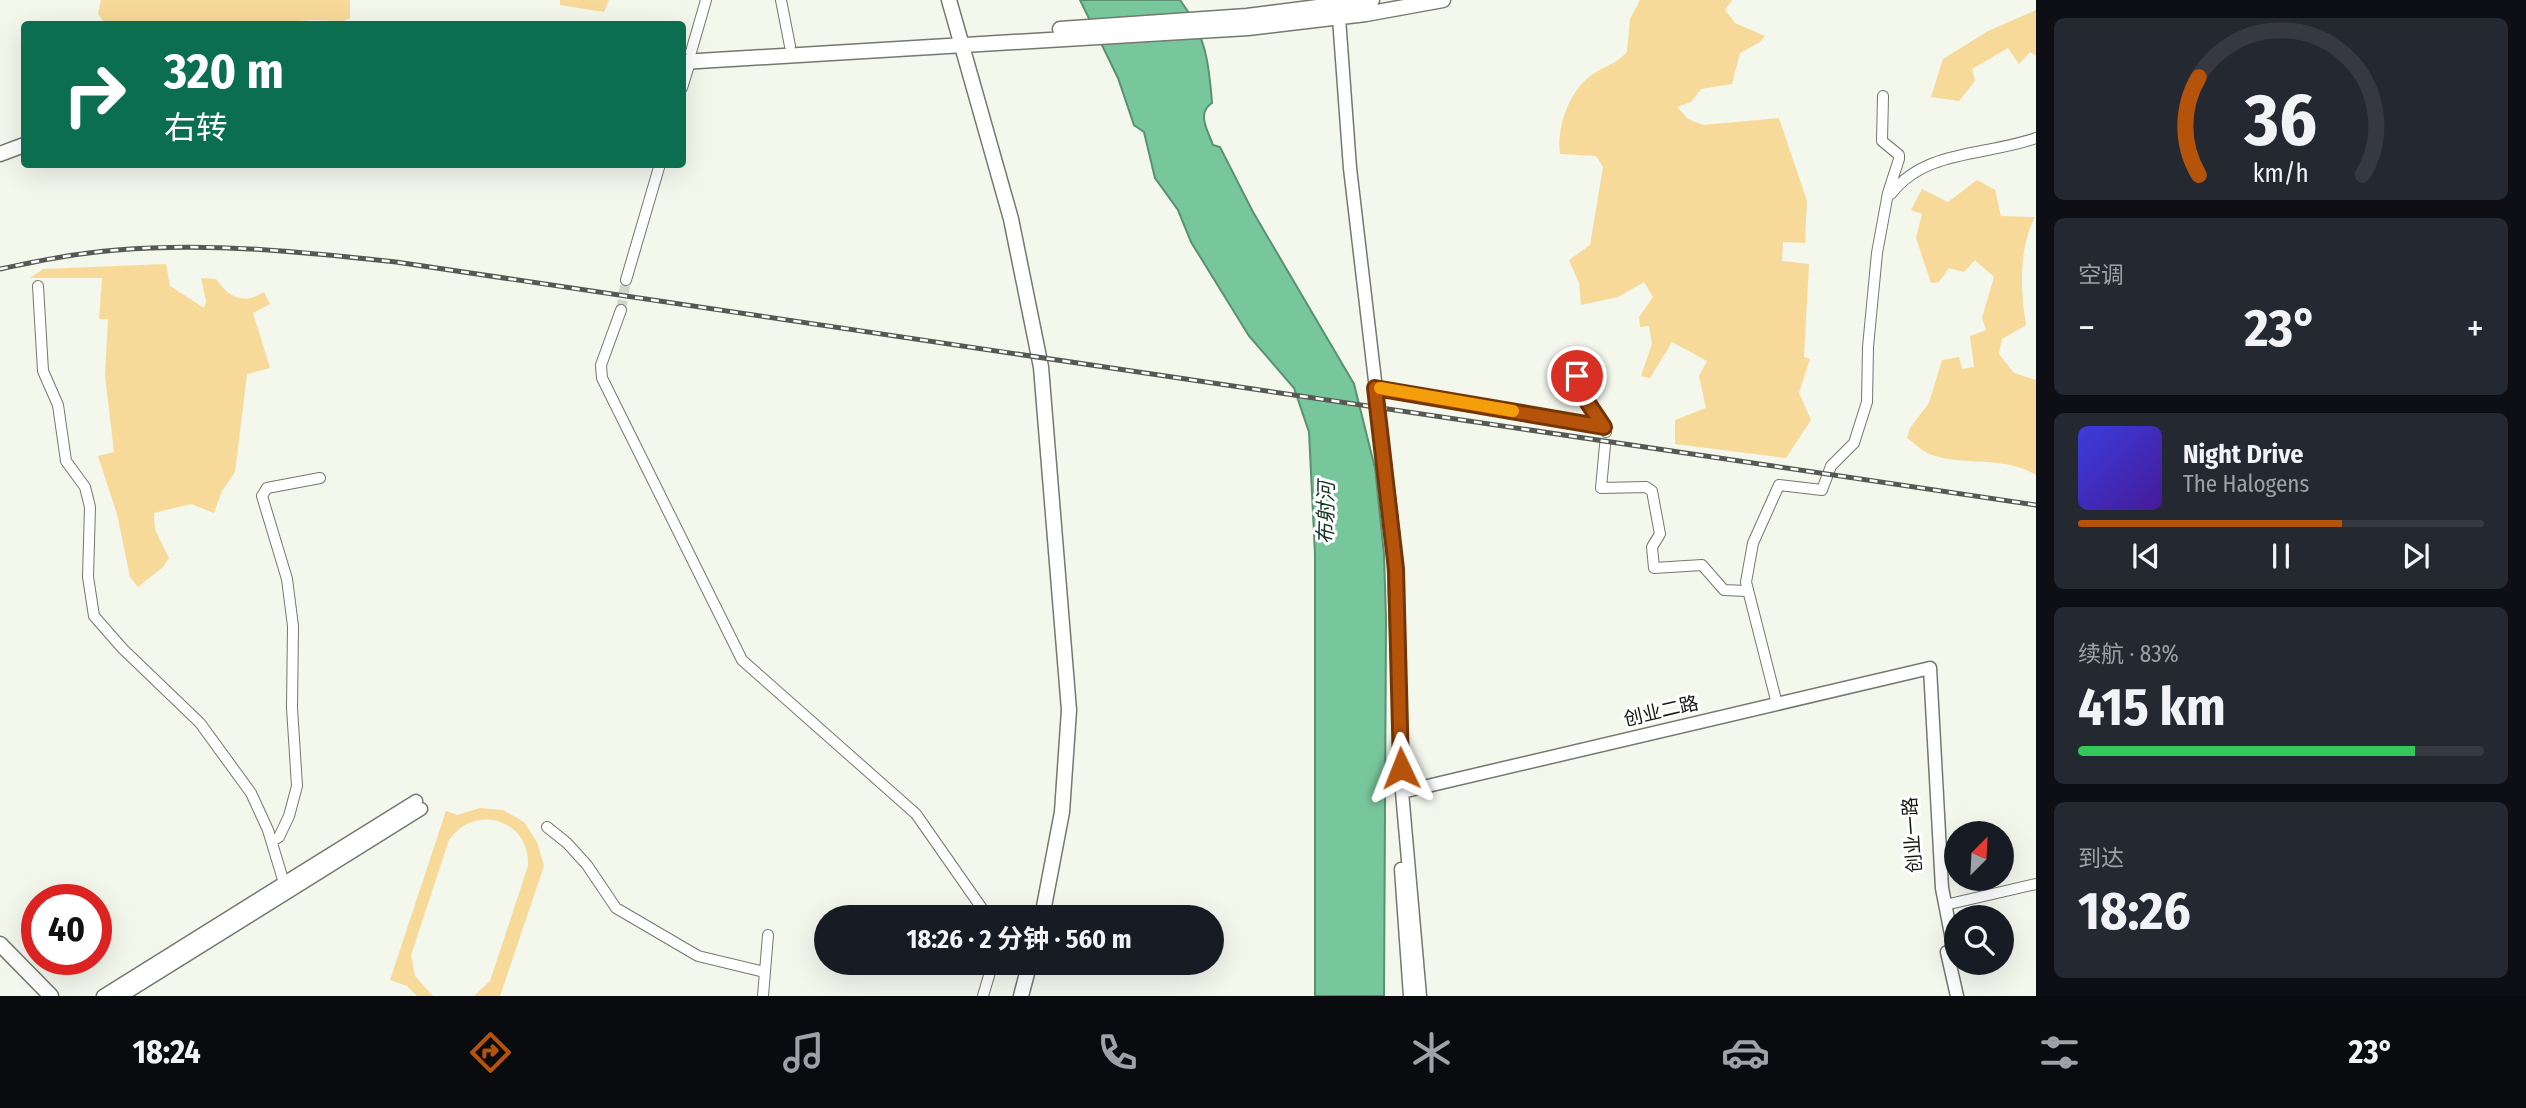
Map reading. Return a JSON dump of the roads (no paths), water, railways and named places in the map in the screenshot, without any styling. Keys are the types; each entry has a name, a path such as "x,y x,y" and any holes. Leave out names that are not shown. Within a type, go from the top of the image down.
{"main road":[{"path":"949,0 966,40 1020,217 1051,366 1079,710 1073,804 1054,905"},
{"path":"959,0 966,40 1011,219 1041,367 1069,710 1062,812 1044,905"},
{"path":"687,57 1221,24 1372,0"},
{"path":"1334,8 1443,0"},
{"path":"687,57 790,46 966,40"},
{"path":"0,144 21,136"},
{"path":"0,154 21,146"},
{"path":"0,944 51,996"},
{"path":"0,957 38,996"},
{"path":"1021,996 1027,975"},
{"path":"1031,996 1037,975"}],"street":[{"path":"687,57 706,0"},
{"path":"781,0 790,46"},
{"path":"1334,8 1396,569 1402,792 1420,996"},
{"path":"1777,704 1746,591 1753,543 1779,485 1822,490 1831,466 1854,443 1860,427 1867,402 1868,347 1877,253 1887,200 1899,159 1899,155 1882,141 1884,96"},
{"path":"1887,200 1906,177 1928,164 2036,138"},
{"path":"626,280 659,168"},
{"path":"38,286 43,372 58,405 66,461 85,487 90,507 88,577 94,616 107,633 205,729 251,793 272,841 284,883"},
{"path":"621,310 601,365 602,378 742,660 916,814 980,905"},
{"path":"1375,388 1605,430 1588,403 1577,376"},
{"path":"1605,445 1601,488 1646,487 1652,491 1660,534 1652,547 1654,568 1702,565 1724,590 1746,591"},
{"path":"272,841 279,837 289,816 297,786 292,708 293,626 287,579 261,499 267,488 320,478"},
{"name":"创业二路","path":"1402,792 1926,669"},
{"name":"创业一路","path":"1926,669 1945,905"},
{"name":"创业一路","path":"1926,669 1935,889 1957,996"},
{"path":"1402,792 1397,814 1410,996"},
{"path":"103,996 284,883 419,805 121,996"},
{"path":"547,827 567,843 587,865 616,908 698,956 764,972"},
{"path":"1945,905 2036,884"},
{"path":"763,996 768,935"},
{"path":"982,996 989,975"},
{"name":"创业一路","path":"1960,975 1965,996"}],"water":[{"name":"布射河","path":"1080,0 1180,0 1195,24 1207,61 1212,103 1207,107 1204,117 1213,145 1220,147 1253,212 1354,384 1375,468 1384,554 1384,996 1315,996 1315,554 1309,432 1294,388 1249,336 1191,242 1178,210 1155,178 1144,132 1134,125 1118,78"}],"tunnel":[{"path":"621,310 626,280"}],"railway":[{"path":"0,269 102,251 187,247 291,252 396,262 2036,505"}]}
